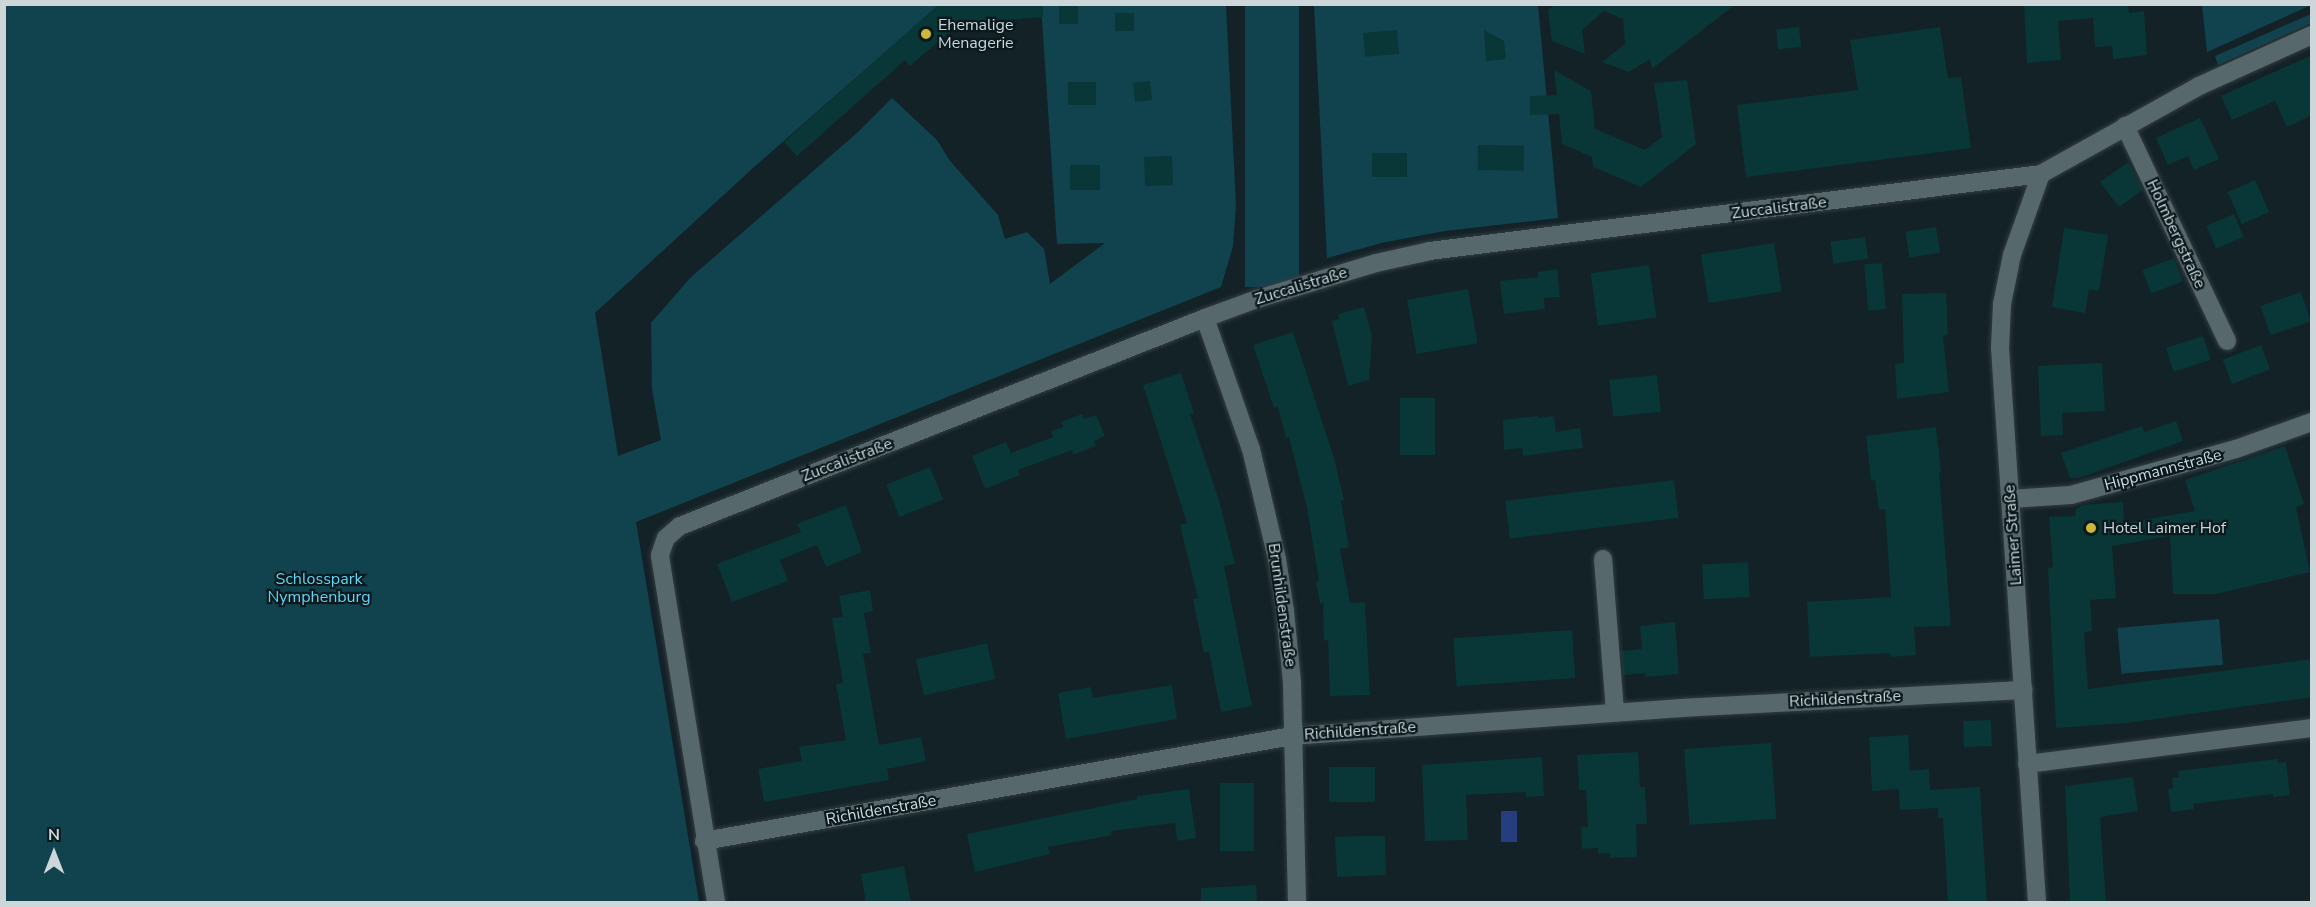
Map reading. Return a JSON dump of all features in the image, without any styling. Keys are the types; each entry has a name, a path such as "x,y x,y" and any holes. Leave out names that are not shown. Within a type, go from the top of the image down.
{"street":[{"name":"Zuccalistraße","path":"716,903 704,841 660,555 666,538 680,526 1206,318 1257,299 1376,263 1430,251 2041,174 2199,86 2312,35"},
{"name":"Holmbergstraße","path":"2125,126 2227,341"},
{"name":"Laimer Straße","path":"2037,903 2000,348 2002,304 2012,255 2041,174"},
{"name":"Brunhildenstraße","path":"1206,318 1251,449 1277,559 1286,611 1292,683 1297,903"},
{"name":"Hippmannstraße","path":"2010,499 2070,495 2236,450 2312,422"},
{"path":"1603,559 1615,713"},
{"name":"Richildenstraße","path":"704,841 1292,736 1615,713 2024,690"},
{"path":"2028,764 2312,728"}],"green space":[{"name":"Schlosspark Nymphenburg","path":"5,5 939,5 753,168 595,313 618,456 661,440 652,389 651,323 690,278 858,132 892,98 937,140 950,161 998,215 1005,239 1027,232 1044,249 1050,284 1105,243 1057,244 1041,5 1226,5 1236,205 1233,246 1221,287 636,522 699,902 5,902"},
{"path":"1245,5 1299,5 1299,287 1245,287"},
{"path":"1314,5 1538,5 1558,218 1445,231 1381,243 1327,258"},
{"path":"2202,5 2311,5 2207,52"},
{"path":"2311,14 2311,23 2218,65 2215,56"},
{"path":"2219,619 2223,665 2121,674 2117,628"}],"water":[{"path":"1501,811 1517,811 1517,842 1501,842"}],"building":[{"path":"939,4 1043,4 1043,17 959,24 910,66 905,60 797,156 784,142"},
{"path":"1059,4 1078,4 1078,24 1059,24"},
{"path":"1555,4 1736,4 1652,69 1650,59 1629,72 1602,62 1625,44 1623,19 1604,11 1582,30 1585,54 1552,41 1548,10"},
{"path":"2024,4 2128,4 2129,13 2144,11 2147,55 2113,59 2112,46 2095,47 2093,18 2058,21 2061,60 2027,63"},
{"path":"1115,13 1134,13 1134,31 1115,31"},
{"path":"1799,27 1801,47 1778,49 1776,29"},
{"path":"1940,27 1948,78 1961,77 1971,148 1746,177 1737,105 1858,90 1850,40"},
{"path":"1397,30 1399,54 1365,57 1363,33"},
{"path":"1484,30 1504,41 1506,59 1486,61"},
{"path":"2312,55 2312,115 2287,127 2275,101 2232,120 2221,96"},
{"path":"1554,70 1591,91 1595,129 1645,150 1662,137 1654,83 1687,80 1696,144 1641,187 1593,167 1592,157 1562,144 1559,114 1530,115 1530,96 1557,95"},
{"path":"1150,81 1152,100 1135,102 1133,83"},
{"path":"1068,82 1096,82 1096,105 1068,105"},
{"path":"2200,118 2219,159 2194,170 2188,156 2168,165 2156,138"},
{"path":"1478,145 1524,146 1524,171 1478,170"},
{"path":"1372,153 1407,153 1407,177 1372,177"},
{"path":"1172,156 1173,185 1145,186 1144,157"},
{"path":"2128,162 2143,190 2119,207 2100,182"},
{"path":"1070,165 1100,165 1100,190 1070,190"},
{"path":"2255,180 2269,212 2242,224 2228,192"},
{"path":"2234,214 2244,237 2216,249 2206,226"},
{"path":"1936,227 1940,253 1909,258 1905,232"},
{"path":"2064,228 2108,235 2099,291 2089,289 2085,313 2052,307"},
{"path":"1865,237 1868,259 1833,264 1830,242"},
{"path":"1774,243 1782,291 1709,303 1701,255"},
{"path":"2174,258 2183,281 2151,294 2142,270"},
{"path":"1882,263 1886,309 1868,310 1864,265"},
{"path":"1649,265 1656,317 1598,326 1591,273"},
{"path":"1557,269 1560,297 1544,298 1545,309 1504,314 1500,281 1538,277 1538,272"},
{"path":"1468,289 1478,343 1416,354 1407,300"},
{"path":"2301,292 2311,321 2270,335 2260,306"},
{"path":"1946,293 1948,335 1943,336 1949,392 1897,399 1895,364 1904,363 1902,294"},
{"path":"1364,307 1372,336 1369,380 1348,386 1332,321 1339,319 1338,314"},
{"path":"1293,332 1334,458 1344,500 1341,501 1349,547 1340,549 1350,603 1365,602 1370,695 1330,696 1328,640 1324,641 1323,603 1320,603 1316,582 1319,581 1307,508 1289,437 1286,438 1278,407 1274,408 1253,345"},
{"path":"2203,336 2211,360 2174,372 2166,348"},
{"path":"2261,345 2270,369 2232,384 2223,360"},
{"path":"2102,363 2105,411 2062,413 2063,435 2041,436 2038,366"},
{"path":"1181,373 1194,413 1190,414 1219,500 1235,564 1224,566 1252,706 1221,712 1209,652 1204,653 1193,599 1198,598 1180,525 1187,523 1143,385"},
{"path":"1657,375 1661,412 1613,417 1609,380"},
{"path":"1400,398 1435,398 1435,455 1400,455"},
{"path":"1082,414 1084,419 1096,415 1105,436 1094,441 1096,446 1073,455 1072,450 1018,470 1020,475 985,489 972,456 1006,442 1011,453 1053,437 1051,431 1063,427 1061,422"},
{"path":"1538,416 1538,418 1554,416 1556,432 1580,428 1583,448 1523,456 1522,448 1504,450 1503,420"},
{"path":"2176,421 2183,441 2079,478 2070,478 2061,453 2142,426 2144,432"},
{"path":"1936,427 1951,626 1914,627 1916,655 1891,657 1890,653 1810,657 1807,602 1891,597 1885,509 1879,510 1875,480 1871,481 1866,436"},
{"path":"2285,446 2304,504 2296,507 2310,572 2216,594 2173,594 2170,536 2112,546 2116,598 2090,600 2092,631 2084,632 2088,689 2312,659 2312,697 2127,723 2056,728 2048,568 2053,567 2049,517 2075,516 2076,509 2083,505 2123,502 2124,523 2195,511 2185,480"},
{"path":"930,467 943,499 900,517 886,485"},
{"path":"1674,480 1679,518 1510,538 1505,501"},
{"path":"846,505 862,552 826,567 817,545 780,560 788,581 732,602 717,564 801,532 797,524"},
{"path":"1748,562 1750,597 1704,599 1702,564"},
{"path":"870,590 873,611 864,613 871,653 863,654 879,745 921,737 926,761 887,769 889,780 764,802 758,769 802,761 799,747 846,740 836,684 843,683 832,618 843,617 839,596"},
{"path":"1675,622 1679,674 1645,677 1645,673 1623,675 1621,651 1642,649 1640,626"},
{"path":"1572,630 1575,678 1457,686 1453,638"},
{"path":"987,643 995,679 924,695 916,659"},
{"path":"1172,685 1177,719 1066,739 1058,693 1091,687 1093,698"},
{"path":"1991,720 1992,746 1964,747 1963,721"},
{"path":"1908,735 1910,771 1929,769 1930,790 1980,787 1987,903 1948,903 1943,818 1938,818 1938,808 1900,810 1899,789 1872,791 1869,737"},
{"path":"1771,743 1776,819 1690,825 1684,749"},
{"path":"1638,752 1640,787 1645,787 1647,824 1636,824 1637,857 1610,858 1610,853 1598,854 1598,848 1582,849 1581,827 1588,827 1586,790 1579,790 1577,755"},
{"path":"1542,757 1544,796 1526,797 1526,792 1466,795 1468,840 1425,841 1422,765"},
{"path":"2278,759 2278,763 2286,762 2290,795 2273,797 2273,794 2193,804 2194,809 2171,812 2168,789 2173,788 2172,778 2179,777 2178,771"},
{"path":"1329,767 1375,767 1375,802 1329,802"},
{"path":"2133,777 2138,811 2100,817 2106,903 2070,903 2065,786"},
{"path":"1220,783 1254,783 1254,851 1220,851"},
{"path":"1189,789 1196,838 1177,841 1175,823 1111,831 1112,835 1048,847 1050,854 975,872 967,834 1137,799 1137,796"},
{"path":"1385,836 1386,875 1337,877 1335,837"},
{"path":"904,866 911,903 866,903 861,874"},
{"path":"1256,885 1257,903 1201,903 1201,888"}],"place":[{"name":"Ehemalige Menagerie","path":"926,34"},
{"name":"Hotel Laimer Hof","path":"2091,528"}]}
